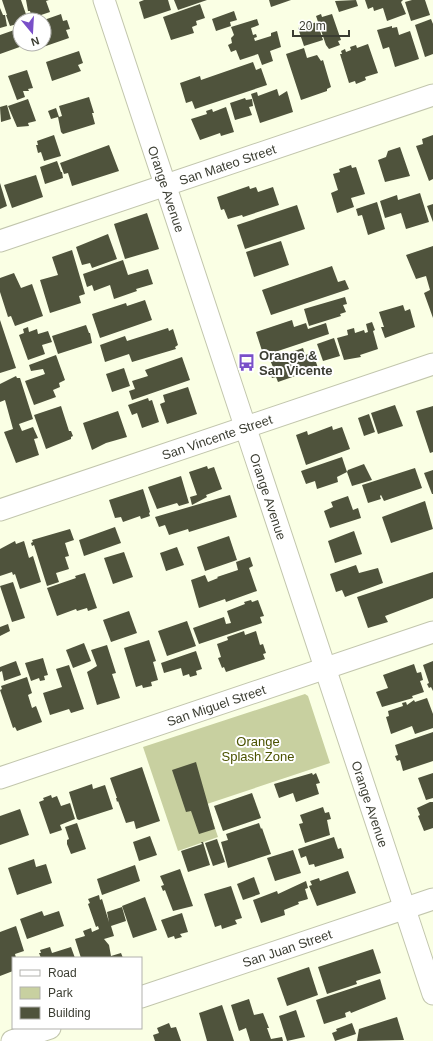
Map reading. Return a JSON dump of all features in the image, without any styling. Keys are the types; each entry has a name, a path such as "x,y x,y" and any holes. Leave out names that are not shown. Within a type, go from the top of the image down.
{"street":[{"name":"Orange Avenue","path":"104,0 433,994"},
{"name":"San Mateo Street","path":"0,241 433,95"},
{"name":"San Vincente Street","path":"0,510 433,364"},
{"name":"San Miguel Street","path":"0,778 433,632"},
{"name":"San Juan Street","path":"142,997 433,899"},
{"path":"12,1041 47,1029"}],"green space":[{"name":"Orange Splash Zone","path":"305,694 308,696 330,763 207,804 218,837 178,851 143,747"}],"building":[{"path":"2,0 21,0 25,12 12,12 12,25 10,26"},
{"path":"26,0 49,0 46,1 50,12 28,11"},
{"path":"144,0 168,0 171,10 144,19 139,2"},
{"path":"174,0 207,0 178,10"},
{"path":"269,0 291,0 271,7"},
{"path":"356,0 358,6 339,12 335,1"},
{"path":"365,0 403,0 401,2 406,14 387,21 383,8 374,11 373,7 368,9"},
{"path":"412,0 425,0 430,15 411,21 405,2"},
{"path":"200,4 205,18 196,21 197,25 192,27 194,33 171,40 163,17"},
{"path":"0,8 3,15 5,15 7,26 0,28"},
{"path":"234,11 237,20 230,22 231,26 216,31 212,19"},
{"path":"61,14 63,21 67,20 70,29 66,30 69,38 52,44 52,17"},
{"path":"321,14 322,17 332,14 341,40 338,41 340,45 329,49 326,45 316,16"},
{"path":"257,19 259,25 251,28 253,35 256,34 257,37 254,38 255,41 271,36 271,33 277,31 281,47 270,51 273,61 262,65 258,54 240,60 236,50 231,52 228,45 232,43 231,38 234,35 231,27"},
{"path":"431,19 433,24 433,54 425,57 415,25"},
{"path":"317,22 323,40 304,46 298,28"},
{"path":"392,26 392,28 397,27 399,35 410,31 419,59 395,67 389,47 383,49 377,30"},
{"path":"12,31 12,50 0,54 0,35"},
{"path":"368,44 378,73 365,77 366,80 356,84 355,81 349,83 340,54 342,54 341,51 345,49 346,52 351,50 350,47 356,45 357,48"},
{"path":"304,48 307,58 317,55 321,61 323,60 331,87 327,89 327,91 301,100 286,54"},
{"path":"79,51 83,63 78,65 81,71 52,81 46,62"},
{"path":"253,62 256,70 261,68 267,85 195,109 192,101 186,103 180,83 200,76 201,80"},
{"path":"27,70 33,88 28,89 29,91 23,91 25,97 17,100 8,76"},
{"path":"277,89 279,96 287,91 293,112 260,123 251,94 257,92 258,96"},
{"path":"89,97 94,113 92,113 95,124 63,134 61,132 58,117 51,119 48,111 56,108 59,117 62,116 59,106"},
{"path":"245,98 246,100 252,99 253,106 249,107 252,115 235,120 230,103"},
{"path":"28,99 36,121 28,123 29,126 17,127 8,106"},
{"path":"7,105 11,119 1,122 0,107"},
{"path":"226,107 234,132 221,136 220,133 200,140 191,119 207,114 206,111 212,109 213,112"},
{"path":"54,135 61,156 44,161 41,152 38,153 36,145 38,145 37,141"},
{"path":"433,135 433,179 429,181 416,146 423,144 422,139"},
{"path":"109,145 119,171 72,186 68,173 64,174 60,163"},
{"path":"400,147 410,176 385,182 378,160 386,157 388,151"},
{"path":"57,161 63,178 45,184 40,167"},
{"path":"351,165 352,168 356,167 365,194 351,198 354,207 337,213 331,193 338,190 333,174 340,172 339,169"},
{"path":"36,175 43,197 12,208 4,185"},
{"path":"0,183 7,206 0,209"},
{"path":"249,186 250,189 256,187 258,192 273,187 279,205 243,217 242,215 228,219 224,209 221,210 217,197"},
{"path":"420,193 429,222 406,229 401,213 385,218 380,201 397,195 398,200"},
{"path":"377,202 385,229 368,235 362,215 358,216 356,209"},
{"path":"433,204 433,222 427,206"},
{"path":"297,205 305,229 245,249 237,225"},
{"path":"147,213 159,249 125,259 114,224"},
{"path":"108,234 117,259 92,268 90,263 82,265 76,247"},
{"path":"281,241 289,265 254,277 246,252"},
{"path":"433,246 433,318 424,293 430,290 426,276 416,279 406,255"},
{"path":"72,250 85,294 79,296 81,303 50,313 40,280 58,275 52,257"},
{"path":"123,260 128,275 148,269 153,284 136,289 137,291 114,299 110,285 94,291 92,285 87,287 83,274"},
{"path":"332,266 338,282 345,280 349,289 271,315 262,290"},
{"path":"14,273 21,288 32,284 43,316 15,326 11,316 8,317 0,292 0,278"},
{"path":"345,297 347,304 343,305 346,312 340,314 341,316 309,326 304,309"},
{"path":"145,300 152,320 100,338 92,314 126,303 127,306"},
{"path":"403,305 405,311 410,309 415,327 385,338 381,327 384,327 379,312"},
{"path":"0,320 16,368 0,373"},
{"path":"292,320 294,327 306,323 308,329 326,323 329,334 269,354 268,352 263,354 256,332"},
{"path":"372,322 378,349 360,355 361,357 344,360 337,338 348,335 347,330 354,328 355,333 364,330 365,333 368,332 366,324"},
{"path":"86,325 90,333 92,343 58,354 52,336"},
{"path":"28,327 29,332 37,329 38,334 48,331 52,342 42,345 45,354 28,360 19,335 24,333 23,329"},
{"path":"168,328 169,331 173,329 178,345 175,347 176,349 132,362 129,354 105,362 100,345 125,336 127,341"},
{"path":"334,338 340,356 323,361 317,344"},
{"path":"303,348 305,355 313,353 318,368 278,382 276,377 272,378 268,369 273,367 270,360"},
{"path":"56,355 65,380 59,383 60,387 53,390 56,397 34,405 25,381 45,374 43,369 31,371 29,365"},
{"path":"182,357 190,380 132,400 129,391 135,389 132,381 148,376 145,370"},
{"path":"124,368 130,386 112,392 106,374"},
{"path":"16,376 17,378 20,378 33,419 19,424 22,431 33,427 38,438 34,439 39,455 16,463 4,432 13,429 5,400 0,402 0,384"},
{"path":"188,387 197,414 167,424 160,404 165,402 163,395"},
{"path":"148,398 149,401 152,400 159,422 142,428 137,413 132,415 128,405"},
{"path":"395,405 403,426 378,434 371,413"},
{"path":"61,406 69,431 71,431 73,436 71,439 46,449 34,415"},
{"path":"433,406 433,452 430,453 416,411"},
{"path":"118,411 127,437 106,443 92,450 83,423"},
{"path":"369,414 375,432 364,436 358,418"},
{"path":"332,426 333,430 342,427 350,449 306,465 296,435 307,431 308,435"},
{"path":"342,457 347,472 337,477 338,482 317,489 315,481 306,484 301,471"},
{"path":"364,464 372,480 352,486 347,472 348,470"},
{"path":"207,466 208,469 214,467 222,489 206,495 207,497 192,505 190,497 197,495 189,472"},
{"path":"415,468 422,488 384,501 381,495 381,499 368,503 362,485"},
{"path":"433,470 433,494 432,494 424,473"},
{"path":"181,476 189,503 179,506 177,503 157,509 148,487"},
{"path":"143,489 150,516 141,519 140,516 123,522 121,517 115,518 109,500"},
{"path":"230,495 237,517 189,532 188,529 169,535 165,525 159,527 155,517"},
{"path":"348,496 353,510 358,508 361,518 330,528 324,511 333,507 331,502"},
{"path":"425,501 433,529 391,543 382,517"},
{"path":"115,527 121,543 84,556 79,540"},
{"path":"70,529 74,540 65,543 69,556 65,557 69,569 56,573 59,582 47,586 34,545 32,546 31,543 33,542 32,540"},
{"path":"354,531 362,554 335,563 328,541"},
{"path":"229,536 237,560 205,571 197,547"},
{"path":"15,541 16,544 24,541 29,558 33,556 41,582 20,589 15,574 13,575 12,572 0,576 0,549"},
{"path":"177,547 184,565 166,571 160,553"},
{"path":"124,552 133,577 113,584 104,558"},
{"path":"250,557 253,566 249,568 257,591 226,602 225,599 199,608 191,580 205,575 208,582 218,578 217,577 238,570 236,562"},
{"path":"356,565 359,573 378,568 383,583 345,597 342,590 336,592 330,574"},
{"path":"433,572 433,598 385,616 388,622 368,628 357,597"},
{"path":"85,573 97,608 88,611 87,608 77,611 76,609 57,616 47,588 76,578 75,576"},
{"path":"13,582 25,618 12,622 0,586"},
{"path":"251,600 252,602 258,600 264,616 260,617 262,623 199,644 193,628 224,617 226,624 231,623 227,611"},
{"path":"129,611 137,633 111,642 103,620"},
{"path":"187,621 196,646 167,656 158,631"},
{"path":"8,624 10,631 0,636 0,627"},
{"path":"244,631 245,635 256,631 260,645 263,644 266,653 263,654 265,659 226,672 224,667 222,668 218,658 221,657 217,644 228,640 227,637"},
{"path":"149,640 156,661 153,662 158,680 151,682 152,686 143,688 142,685 136,687 124,648"},
{"path":"84,643 91,661 73,668 66,650"},
{"path":"107,645 116,673 112,674 120,698 97,705 87,672 97,666 91,650"},
{"path":"196,651 202,669 196,671 197,675 190,677 189,674 183,676 181,668 164,673 161,663"},
{"path":"43,658 48,675 44,676 45,680 40,681 39,678 31,681 25,663"},
{"path":"16,661 21,675 4,681 2,671 0,672 0,667"},
{"path":"433,661 433,691 427,684 429,683 423,665"},
{"path":"414,664 417,673 421,672 423,680 420,681 424,692 412,696 413,698 382,707 376,692 388,688 383,675"},
{"path":"69,665 84,709 71,713 69,709 50,715 43,693 62,687 56,669"},
{"path":"27,677 32,693 28,695 32,708 36,706 42,722 17,731 15,727 13,728 0,690 2,689 1,686"},
{"path":"427,698 433,714 433,728 415,734 412,726 391,734 386,717 389,716 388,711 403,706 402,703 406,702 407,705 414,700 415,702"},
{"path":"433,732 433,761 403,771 400,760 397,761 395,756 398,755 395,745"},
{"path":"196,762 215,829 199,834 191,811 186,812 172,770"},
{"path":"142,767 160,821 136,829 134,821 126,823 118,801 117,802 110,778"},
{"path":"312,773 313,775 316,773 320,783 316,784 319,794 296,802 293,793 279,798 274,784"},
{"path":"433,773 433,798 426,800 418,778"},
{"path":"92,784 93,789 105,785 113,809 79,820 77,819 69,792"},
{"path":"252,793 261,818 223,831 214,806"},
{"path":"51,795 52,798 57,796 61,806 70,803 75,819 60,825 62,830 50,834 39,802 44,800 43,798"},
{"path":"433,802 433,828 424,831 418,816 420,815 417,808"},
{"path":"323,807 325,813 329,812 331,819 327,820 330,835 305,843 299,824 303,823 300,815"},
{"path":"20,809 29,835 0,845 0,816"},
{"path":"77,823 86,849 71,854 67,844 67,840 69,839 65,827"},
{"path":"259,823 271,854 228,868 221,842 228,840 226,834"},
{"path":"150,836 157,855 139,861 133,842"},
{"path":"334,837 338,849 341,848 344,858 315,867 314,864 309,865 306,856 301,858 298,849"},
{"path":"217,839 225,862 213,866 205,843"},
{"path":"201,842 203,842 210,865 188,872 181,851 202,844"},
{"path":"293,850 301,873 275,881 267,858"},
{"path":"34,859 36,867 46,864 52,883 17,895 8,868"},
{"path":"135,865 140,881 102,895 97,879"},
{"path":"180,869 193,906 173,911 165,890 163,891 161,886 164,885 160,876"},
{"path":"348,871 356,893 317,906 309,886 312,885 310,881 319,878 320,881"},
{"path":"254,877 260,894 243,900 237,884"},
{"path":"306,881 308,888 305,889 308,899 298,902 299,904 284,910 285,915 261,923 253,900 277,891 278,894"},
{"path":"231,886 242,918 235,920 237,924 222,929 221,925 215,927 204,894"},
{"path":"99,895 100,900 102,899 109,922 107,912 122,907 126,921 111,926 114,936 104,939 109,945 111,956 121,953 123,957 81,957 75,939 85,936 83,931 91,928 92,932 99,929 98,926 96,927 88,904 90,903 88,899"},
{"path":"145,897 157,930 133,938 122,906"},
{"path":"42,911 44,916 59,911 64,926 27,939 20,919"},
{"path":"182,913 188,932 180,934 182,937 175,939 174,936 168,938 161,920"},
{"path":"16,926 24,951 15,954 16,957 12,957 12,971 0,976 0,932"},
{"path":"50,947 52,953 71,947 75,957 41,957 39,953 41,953 40,950"},
{"path":"373,949 381,973 356,981 357,984 327,994 318,967"},
{"path":"309,967 318,995 287,1006 277,978"},
{"path":"380,979 386,999 351,1013 350,1011 345,1013 346,1017 324,1024 316,1000"},
{"path":"249,999 254,1015 263,1013 269,1028 267,1028 271,1039 282,1037 283,1041 250,1041 246,1028 239,1031 231,1005"},
{"path":"222,1005 234,1041 207,1041 199,1013"},
{"path":"296,1010 305,1037 287,1041 279,1016"},
{"path":"397,1017 404,1040 357,1041 359,1029"},
{"path":"169,1023 171,1028 176,1027 181,1041 155,1041 153,1035 159,1033 157,1028"},
{"path":"352,1023 356,1034 335,1041 332,1033 337,1031 336,1029"}],"place":[{"name":"Orange & San Vicente","path":"246,362"}]}
